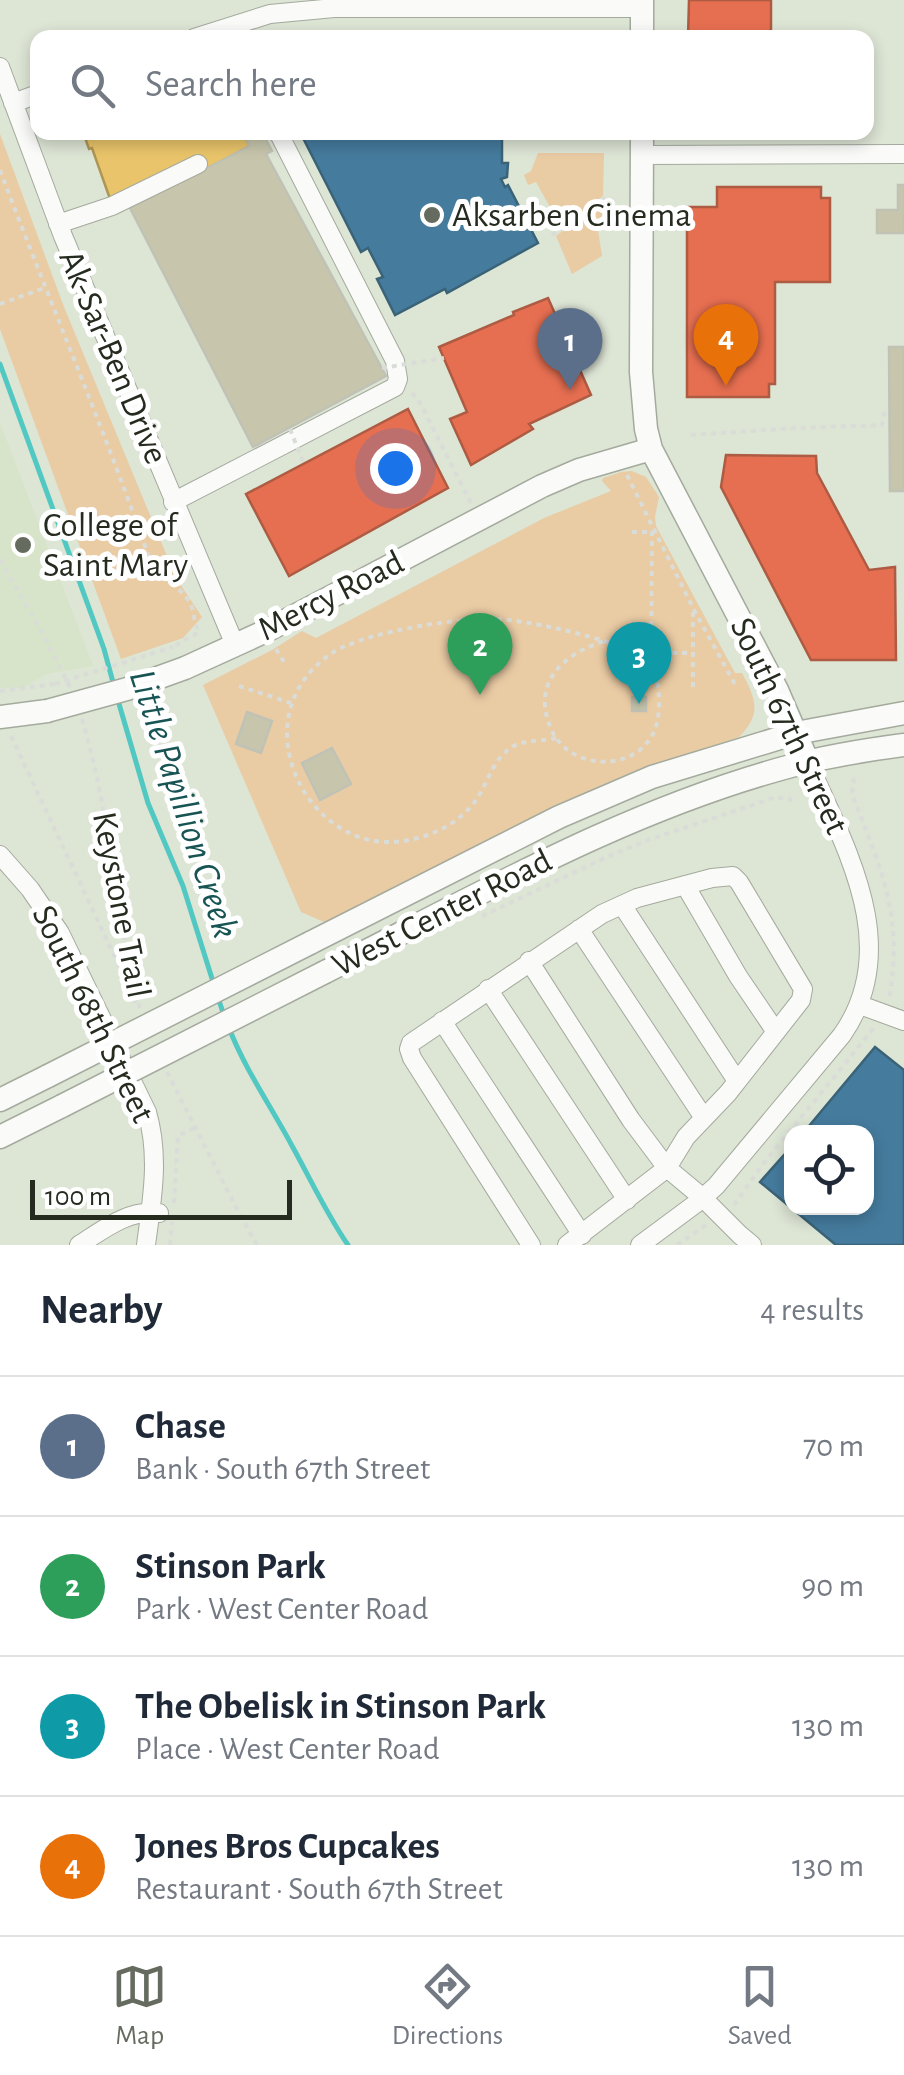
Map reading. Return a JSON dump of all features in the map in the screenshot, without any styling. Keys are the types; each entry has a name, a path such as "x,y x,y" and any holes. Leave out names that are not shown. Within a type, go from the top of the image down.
{"main road":[{"path":"642,4 642,30"},
{"name":"South 67th Street","path":"642,144 641,372 646,429 652,448 777,690 808,762"},
{"name":"Mercy Road","path":"1,716 47,711 127,690 185,668 266,631 542,486 579,470 652,448"},
{"name":"West Center Road","path":"0,1100 615,792 690,764 796,733 904,713"},
{"name":"West Center Road","path":"0,1137 620,826 734,783 808,762 904,745"}],"street":[{"path":"232,30 270,14 367,4 642,4"},
{"name":"Ak-Sar-Ben Drive","path":"0,67 58,224 235,645"},
{"path":"13,103 30,97"},
{"path":"173,502 396,387 390,373 395,361 282,140"},
{"path":"642,144 904,154"},
{"path":"58,224 112,206 198,164"},
{"name":"South 67th Street","path":"640,1245 704,1198 736,1164 842,1035 860,1005 872,954 872,924 859,880 808,762"},
{"name":"South 68th Street","path":"0,855 50,918 150,1122 155,1146 155,1213 146,1245"},
{"path":"442,1021 574,1240 667,1168 686,1137 737,1081 801,1000 802,989 739,882 727,875 637,898 602,914 488,989 442,1021 412,1043 408,1049 412,1058 531,1245"},
{"path":"684,885 776,1032"},
{"path":"622,905 737,1081"},
{"path":"579,929 704,1118"},
{"path":"530,962 611,1090 667,1168 752,1245"},
{"path":"488,989 626,1200"},
{"path":"860,1005 904,1021"},
{"path":"80,1245 139,1212 155,1213"}],"path":[{"path":"0,170 117,466 152,566 190,602 199,632 173,647 56,684 0,691"},
{"path":"552,235 607,197"},
{"path":"0,304 44,288"},
{"path":"390,373 444,358"},
{"path":"390,373 418,398 478,520"},
{"path":"691,436 874,427 882,425 884,414 889,414"},
{"path":"290,429 304,464"},
{"path":"626,473 737,688"},
{"path":"632,532 653,530"},
{"path":"651,668 653,530"},
{"path":"0,560 70,688"},
{"path":"693,608 693,688"},
{"path":"556,738 515,745 490,770 477,800 444,829 398,842 353,834 324,817 302,792 289,753 292,704 301,685 332,654 392,631 506,619 562,628 605,641 626,649 655,671 659,688 658,723 648,742 622,760 594,762 576,756 556,738 548,721 544,696 560,663 605,641"},
{"path":"275,647 284,662"},
{"path":"652,653 693,652"},
{"path":"238,686 292,704"},
{"name":"Keystone Trail","path":"1,716 141,1012 100,792 81,717"},
{"path":"471,921 648,840 776,797 790,800 792,794"},
{"path":"163,1062 258,1245"},
{"path":"170,1245 178,1136 194,1128"}],"shaded area":[{"path":"0,134 64,307 176,578 202,617 183,638 121,659 0,329"},
{"path":"538,153 604,153 603,196 561,227 536,182 528,185 524,175 531,171"},
{"path":"603,201 602,218 597,224 602,256 572,274 556,236"},
{"name":"College of Saint Mary","path":"0,423 93,666 46,674 23,688 0,688"},
{"path":"632,471 646,477 659,497 656,526 735,673 742,673 751,691 754,713 746,729 739,737 629,775 324,922 301,912 203,685 302,631 316,638 544,518 611,491 603,478"}],"building: Homes":[{"path":"86,140 247,140 250,146 204,170 110,199 92,148"}],"building: Shops":[{"path":"689,0 771,0 771,30 688,30"},
{"path":"717,187 821,187 821,198 830,198 830,282 775,282 775,384 769,384 769,397 687,397 687,207 717,207"},
{"path":"548,298 591,395 529,424 533,429 471,465 450,419 467,412 439,347"},
{"path":"408,409 448,488 289,576 246,494"},
{"path":"726,455 816,456 817,473 869,570 895,567 896,660 811,660 721,487"}],"building: Public":[{"name":"Aksarben Cinema","path":"304,140 502,140 502,163 508,163 507,177 501,179 505,187 508,185 538,243 447,293 445,289 395,315 377,279 383,277 368,248 361,252"},
{"path":"875,1047 904,1070 904,1245 836,1245 800,1215 874,1215 874,1125 810,1125"},
{"path":"784,1155 784,1202 760,1182"}],"building: Other":[{"path":"247,140 266,140 272,151 266,154 386,376 253,447 130,208 250,146"},
{"path":"898,185 904,185 904,233 877,233 877,210 898,210"},
{"path":"889,347 904,347 904,491 890,491"},
{"path":"632,697 646,697 646,711 632,711"},
{"path":"247,712 272,721 261,753 236,744"},
{"path":"332,748 351,784 320,800 302,763"}],"waterway":[{"name":"Little Papillion Creek","path":"0,364 114,686"},
{"name":"Little Papillion Creek","path":"117,697 148,803 183,886 214,985"},
{"name":"Little Papillion Creek","path":"217,995 225,1018"},
{"name":"Little Papillion Creek","path":"229,1028 348,1245"}],"place":[{"name":"Aksarben Cinema","path":"432,215"},
{"name":"Jones Bros Cupcakes","path":"726,386"},
{"name":"Chase","path":"570,390"},
{"name":"College of Saint Mary","path":"23,545"},
{"name":"Stinson Park","path":"480,695"},
{"name":"The Obelisk in Stinson Park","path":"639,704"}]}
